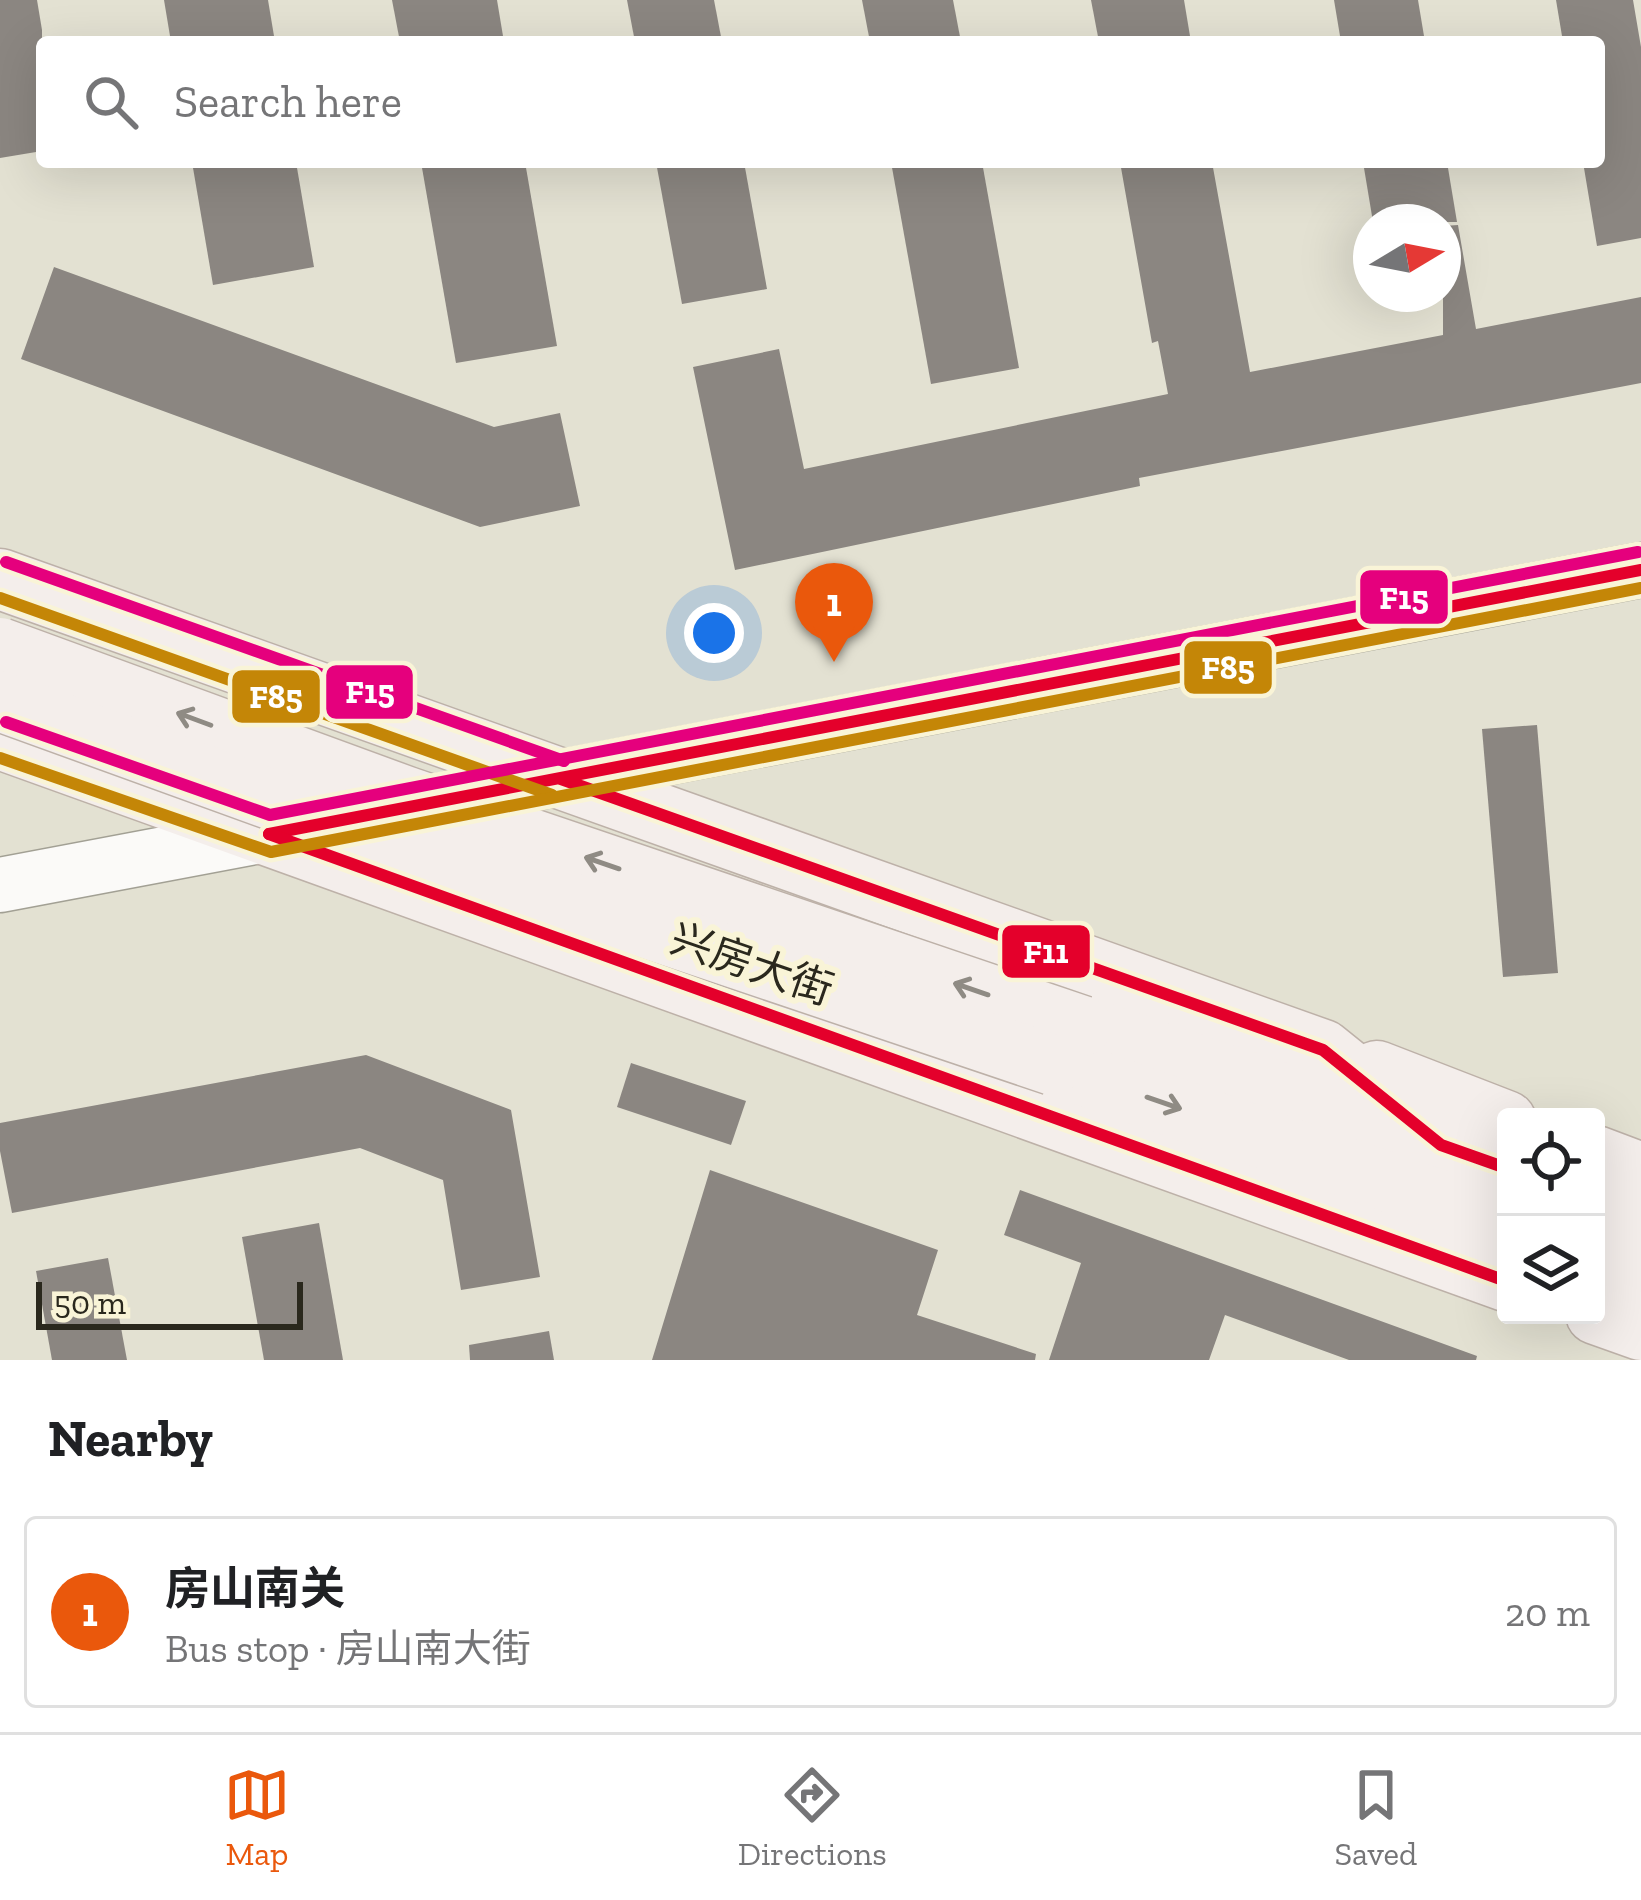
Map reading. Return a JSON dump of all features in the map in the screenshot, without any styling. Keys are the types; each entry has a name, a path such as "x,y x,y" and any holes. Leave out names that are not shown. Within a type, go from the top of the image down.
{"main road":[{"path":"0,885 1641,570"},
{"name":"兴房大街","path":"0,579 1322,1049 1497,1117"},
{"name":"兴房大街","path":"0,647 1067,1046 1497,1219"},
{"name":"兴房大街","path":"0,700 378,838 1067,1046 1441,1145 1497,1165"},
{"path":"0,739 1497,1279"},
{"name":"兴房大街","path":"1322,1049 1441,1145"},
{"path":"1605,1159 1641,1173"},
{"path":"1605,1204 1641,1217"},
{"path":"1605,1258 1641,1270"},
{"path":"1605,1317 1641,1330"}],"building":[{"path":"0,0 37,0 42,36 36,36 36,152 0,158"},
{"path":"164,0 268,0 274,36 170,36"},
{"path":"392,0 497,0 503,36 399,36"},
{"path":"627,0 714,0 721,36 634,36"},
{"path":"862,0 953,0 960,36 869,36"},
{"path":"1091,0 1184,0 1190,36 1098,36"},
{"path":"1334,0 1418,0 1424,36 1340,36"},
{"path":"1556,0 1633,0 1641,47 1641,238 1597,246 1584,168 1605,168 1605,36 1562,36"},
{"path":"193,168 297,168 314,267 213,285"},
{"path":"422,168 526,168 557,346 456,363"},
{"path":"657,168 745,168 767,289 682,304"},
{"path":"892,168 983,168 1019,368 931,384"},
{"path":"1121,168 1213,168 1250,372 1443,335 1443,312 1461,312 1461,242 1476,329 1641,297 1641,383 1139,478 1140,486 735,570 693,367 779,349 804,469 1168,394 1158,341 1152,343"},
{"path":"1364,168 1448,168 1454,204 1370,204"},
{"path":"54,267 494,427 560,413 580,506 480,527 21,359"},
{"path":"1537,725 1558,973 1503,977 1482,729"},
{"path":"366,1055 511,1110 540,1277 461,1290 443,1180 360,1148 12,1213 0,1151 0,1123"},
{"path":"631,1063 746,1101 731,1145 617,1107"},
{"path":"710,1170 938,1250 917,1315 1036,1354 1035,1360 652,1360"},
{"path":"1020,1190 1477,1356 1476,1360 1349,1360 1225,1315 1209,1360 1049,1360 1081,1263 1004,1235"},
{"path":"319,1223 343,1360 264,1360 242,1237"},
{"path":"108,1258 127,1360 52,1360 36,1271"},
{"path":"549,1331 554,1360 470,1360 469,1345"}],"transit line":[{"name":"F15","path":"6,722 270,815 1638,552"},
{"name":"F15","path":"6,562 564,761"},
{"name":"F11","path":"269,834 1641,570"},
{"name":"F85","path":"0,758 271,852 1641,588"},
{"name":"F85","path":"0,598 552,795"},
{"name":"F11","path":"561,779 1323,1050 1441,1145 1497,1165"},
{"name":"F11","path":"269,834 1497,1278"}],"place":[{"name":"房山南关","path":"834,662"}]}
